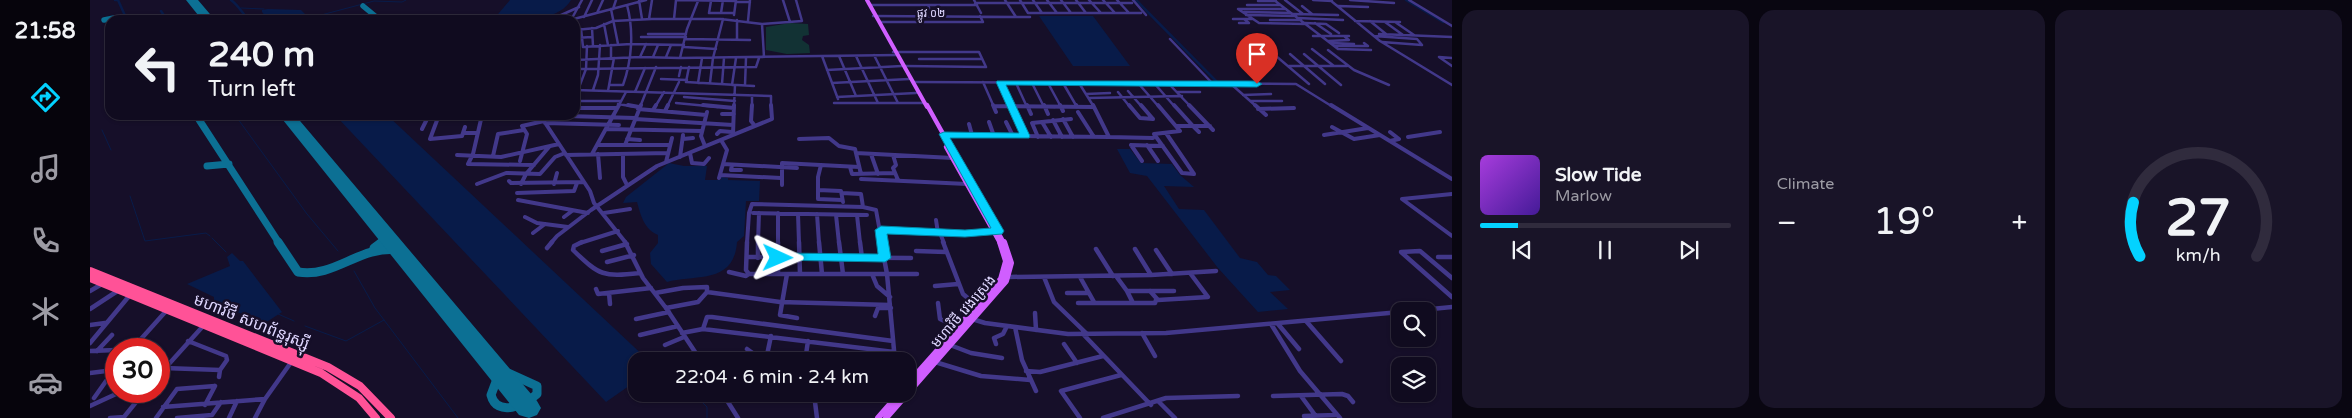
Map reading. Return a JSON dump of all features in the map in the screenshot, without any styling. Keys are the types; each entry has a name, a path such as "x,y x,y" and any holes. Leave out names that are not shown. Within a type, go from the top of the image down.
{"highway":[{"name":"មហាវិថី សហព័ន្ធរុស្ស៊ី","path":"90,271 119,290 134,292 167,310 321,373 359,398 376,418"},
{"name":"មហាវិថី សហព័ន្ធរុស្ស៊ី","path":"90,278 106,281 211,319 328,367 368,393 391,418"}],"main road":[{"name":"មហាវិថី វេងស្រេង","path":"867,2 896,53"},
{"name":"មហាវិថី វេងស្រេង","path":"875,16 1010,256 1008,277 970,318 958,327 916,375"},
{"name":"មហាវិថី វេងស្រេង","path":"911,81 924,103"},
{"name":"មហាវិថី វេងស្រេង","path":"916,380 950,345 977,306 1001,279 1006,269 1004,251 996,231 968,184 944,134 935,122"},
{"name":"មហាវិថី វេងស្រេង","path":"878,418 894,402"},
{"name":"មហាវិថី វេងស្រេង","path":"886,418 897,402"}],"street":[{"path":"574,15 582,0"},
{"path":"584,17 592,0"},
{"path":"597,13 603,0"},
{"path":"616,0 612,9 618,44"},
{"path":"610,85 623,85 628,68 631,44 630,20 626,6 628,0"},
{"path":"580,18 646,0"},
{"path":"649,19 652,0"},
{"path":"674,19 676,0 750,1 748,21"},
{"path":"783,0 790,22"},
{"path":"716,49 646,44 583,47 581,29 592,28 614,21 642,19 723,19 762,24 802,21 796,0"},
{"path":"1076,0 1086,13"},
{"path":"1090,0 1101,13"},
{"path":"1103,0 1115,13"},
{"path":"1117,0 1129,13"},
{"path":"1258,1 1275,0 1339,49 1371,50"},
{"path":"1285,0 1303,14"},
{"path":"1313,0 1331,1 1382,42 1452,85"},
{"path":"1348,0 1394,3 1390,0"},
{"path":"1348,0 1354,6"},
{"path":"1408,0 1452,26"},
{"path":"638,1 642,19"},
{"path":"680,58 698,1"},
{"path":"710,1 709,12 734,13"},
{"path":"721,13 722,1"},
{"path":"736,1 734,13 738,40"},
{"path":"867,2 928,5 964,5 991,1 1132,2 1146,15"},
{"path":"1006,1 1016,17"},
{"path":"1361,1 1373,10"},
{"path":"875,16 981,15 1030,17 1021,2"},
{"path":"1034,2 1042,13"},
{"path":"1048,2 1057,13"},
{"path":"1063,2 1071,13"},
{"path":"975,3 981,15"},
{"path":"928,5 934,22"},
{"path":"940,5 944,16"},
{"path":"952,5 956,16"},
{"path":"964,5 969,16"},
{"path":"1247,5 1281,5"},
{"path":"1302,6 1312,14"},
{"path":"1338,6 1368,7"},
{"path":"561,15 579,7"},
{"path":"1252,20 1238,8 1286,9"},
{"path":"1242,12 1343,20"},
{"path":"1028,13 1141,13"},
{"path":"1270,20 1303,14 1338,15"},
{"path":"655,23 658,15"},
{"name":"ផ្លូវ ០២","path":"880,22 983,22 981,15"},
{"path":"1246,15 1296,16"},
{"path":"1255,15 1268,24"},
{"path":"710,83 713,58 723,19"},
{"path":"1233,19 1252,20 1268,24 1326,24 1339,34"},
{"path":"1239,23 1249,23 1244,19"},
{"path":"1355,21 1400,22"},
{"path":"1370,22 1387,34"},
{"path":"1384,22 1403,35"},
{"path":"1395,22 1415,36"},
{"path":"1315,23 1330,34"},
{"path":"604,24 614,69 608,91"},
{"path":"762,24 764,58"},
{"path":"592,28 594,46"},
{"path":"648,34 659,36"},
{"path":"1392,34 1396,38"},
{"path":"1373,35 1452,37"},
{"path":"1373,35 1417,39 1422,45 1382,42"},
{"path":"1313,36 1349,36"},
{"path":"1330,42 1349,40 1344,36"},
{"path":"582,38 592,37"},
{"path":"641,37 686,37 717,41 750,40"},
{"path":"1255,38 1309,84"},
{"path":"1170,39 1213,84"},
{"path":"1330,42 1354,44"},
{"path":"1335,46 1368,46 1364,43"},
{"path":"640,57 646,44"},
{"path":"593,90 599,69 600,45"},
{"path":"652,57 658,45"},
{"path":"666,57 671,45"},
{"path":"580,82 586,69 587,46"},
{"path":"1312,49 1334,66"},
{"path":"1328,50 1354,70 1389,85"},
{"path":"915,52 924,66"},
{"path":"580,60 629,57 764,58 856,56 915,52 979,52 986,67 903,66 827,70"},
{"path":"1290,54 1325,84"},
{"path":"1304,54 1342,85"},
{"path":"874,55 898,103"},
{"path":"822,56 840,103"},
{"path":"839,56 859,103"},
{"path":"856,56 878,103"},
{"path":"1451,65 1439,57 1452,58"},
{"path":"684,95 692,58"},
{"path":"698,83 702,58"},
{"path":"722,84 724,58"},
{"path":"732,134 735,101 734,67 736,58"},
{"path":"745,85 746,58"},
{"path":"580,69 758,67 759,58"},
{"path":"920,59 982,59"},
{"path":"1289,66 1347,66"},
{"path":"679,76 681,67"},
{"path":"635,92 645,68"},
{"path":"625,145 656,68"},
{"path":"661,78 698,83 754,86"},
{"path":"832,84 886,81 1296,84 1452,179"},
{"path":"665,111 679,82"},
{"path":"984,82 996,112"},
{"path":"1000,82 1025,136"},
{"path":"699,93 704,83"},
{"path":"1016,83 1031,114"},
{"path":"1032,83 1048,114"},
{"path":"1048,83 1064,111"},
{"path":"1062,83 1077,107"},
{"path":"1079,83 1109,136"},
{"path":"1138,83 1176,126 1179,132 1166,133 1154,134 1182,173 1194,174 1166,133"},
{"path":"1154,84 1199,132"},
{"path":"1170,84 1213,130"},
{"path":"1230,84 1266,115"},
{"path":"580,90 675,92 684,95 735,101"},
{"path":"1118,92 1140,118 1153,119 1128,91"},
{"path":"592,154 626,92"},
{"path":"653,110 664,92"},
{"path":"837,97 916,92"},
{"path":"1177,92 1200,92"},
{"path":"547,248 568,227 627,186 666,162 772,119 772,97 699,93 684,95"},
{"path":"1086,94 1110,93"},
{"path":"1243,95 1271,94"},
{"path":"752,96 751,121 755,126"},
{"path":"1089,98 1182,96"},
{"path":"580,101 619,103 653,110 706,113 701,136 705,146"},
{"path":"1250,102 1282,101"},
{"path":"676,103 734,108"},
{"path":"834,103 924,103"},
{"path":"994,106 1094,107"},
{"path":"580,108 616,108"},
{"path":"602,116 605,108"},
{"path":"1258,109 1294,108"},
{"path":"1078,112 1094,137"},
{"path":"722,114 734,114"},
{"path":"580,116 733,125"},
{"path":"1038,136 1032,123 1071,119"},
{"path":"422,129 426,120"},
{"path":"437,120 429,139 478,133"},
{"path":"481,120 473,154 468,164 534,165"},
{"path":"1053,120 1062,137"},
{"path":"1063,120 1073,137"},
{"path":"520,161 527,134 523,125 544,122 631,130 702,131"},
{"path":"544,122 584,182 598,207 628,244 640,273 668,310 694,352"},
{"path":"989,122 994,136"},
{"path":"1006,122 1013,136"},
{"path":"1042,122 1051,137"},
{"path":"969,124 972,135"},
{"path":"607,127 619,125"},
{"path":"1176,126 1210,126"},
{"path":"461,142 465,127"},
{"path":"1332,127 1355,139 1380,135"},
{"path":"1324,135 1368,128"},
{"path":"493,156 497,134 524,130"},
{"path":"719,131 732,134"},
{"path":"1390,132 1399,139 1390,141"},
{"path":"1408,137 1440,132"},
{"path":"944,134 1153,138"},
{"path":"680,157 683,137 694,138"},
{"path":"666,162 672,138"},
{"path":"799,140 829,138 840,146 855,149 861,176"},
{"path":"627,140 640,140"},
{"path":"720,174 727,148 721,140"},
{"path":"457,155 493,156 521,153 559,144"},
{"path":"597,145 670,145"},
{"path":"640,154 642,145"},
{"path":"1142,161 1131,146 1163,146"},
{"path":"1146,146 1158,161"},
{"path":"521,184 526,174 548,147"},
{"path":"477,184 504,174 540,174 555,157 566,154 668,153"},
{"path":"690,153 692,163 704,164 708,158"},
{"path":"856,153 955,158"},
{"path":"598,154 600,178"},
{"path":"623,154 623,178 627,186"},
{"path":"872,154 878,179"},
{"path":"893,155 896,164 894,166 894,173 898,180"},
{"path":"782,185 780,167 782,162 859,167"},
{"path":"723,164 797,168"},
{"path":"731,170 732,165"},
{"path":"740,173 741,165"},
{"path":"821,165 818,177 818,199 842,200"},
{"path":"850,167 852,174 878,179 968,184"},
{"path":"720,174 731,170 740,173"},
{"path":"554,184 557,173"},
{"path":"720,174 740,173 781,178"},
{"path":"861,176 877,173 894,173"},
{"path":"509,181 511,184 584,182"},
{"path":"517,193 574,191 577,183"},
{"path":"818,190 861,194 863,207"},
{"path":"842,193 843,207"},
{"path":"1452,194 1402,199 1452,236"},
{"path":"518,200 588,213"},
{"path":"665,344 683,335 703,329 894,352 890,297 877,211 863,207 752,204 749,213 746,276"},
{"path":"604,213 630,209"},
{"path":"564,217 572,211"},
{"path":"753,213 866,215"},
{"path":"758,258 759,213"},
{"path":"778,213 778,274"},
{"path":"798,214 800,274"},
{"path":"817,214 822,274"},
{"path":"836,215 842,274"},
{"path":"856,215 862,258"},
{"path":"525,217 537,223 568,227"},
{"path":"936,220 958,284 966,297 977,306"},
{"path":"532,233 545,224"},
{"path":"881,230 939,233 996,231"},
{"path":"618,231 583,241 574,246 573,250 598,274 621,276 640,273"},
{"path":"602,251 628,244"},
{"path":"1135,249 1151,276"},
{"path":"1096,250 1127,291 1133,303"},
{"path":"1156,250 1172,274"},
{"path":"916,251 946,252"},
{"path":"1452,278 1420,251 1401,252 1452,297"},
{"path":"607,262 634,255"},
{"path":"1438,257 1452,258"},
{"path":"747,258 911,258"},
{"path":"1008,277 1151,276 1216,271"},
{"path":"729,272 746,276 778,274 917,274"},
{"path":"787,274 781,316 797,318"},
{"path":"872,274 877,286 890,297"},
{"path":"1078,303 1155,303 1156,300 1208,297 1190,274"},
{"path":"1044,277 1054,302 1121,375 1151,404"},
{"path":"1080,277 1094,302"},
{"path":"90,291 106,281"},
{"path":"936,286 958,284"},
{"path":"655,293 697,287 707,287 707,292"},
{"path":"596,289 597,293 610,293 651,288"},
{"path":"90,309 119,290"},
{"path":"1127,291 1174,291"},
{"path":"1150,291 1156,300"},
{"path":"90,343 134,292"},
{"path":"707,292 784,302 890,306"},
{"path":"636,319 698,302 707,292"},
{"path":"610,293 610,304"},
{"path":"1067,293 1088,293"},
{"path":"938,303 940,320 958,327"},
{"path":"875,316 878,308 890,306"},
{"path":"1436,309 1452,307"},
{"path":"142,338 167,310"},
{"path":"703,329 707,311"},
{"path":"1035,313 1036,330"},
{"path":"970,318 1007,326 1085,334 1178,333 1391,313"},
{"path":"707,317 893,340"},
{"path":"170,361 204,324 211,319"},
{"path":"1306,321 1341,361"},
{"path":"90,325 106,323"},
{"path":"1271,324 1300,371 1338,416"},
{"path":"1278,324 1299,349"},
{"path":"640,335 678,326"},
{"path":"996,344 994,338 1003,334 1007,326"},
{"path":"1015,326 1017,346 1036,391"},
{"path":"1142,333 1155,356"},
{"path":"97,351 112,335"},
{"path":"747,350 754,354 767,355 772,336"},
{"path":"188,341 226,356 227,360 220,370 219,377"},
{"path":"806,352 808,341"},
{"path":"1064,344 1077,363"},
{"path":"950,345 971,353 1002,358"},
{"path":"90,351 105,351"},
{"path":"255,418 265,399 292,361 299,355"},
{"path":"1026,371 1040,372 1103,356"},
{"path":"935,362 960,372 1012,380 1030,380"},
{"path":"170,368 220,370"},
{"path":"90,373 105,371"},
{"path":"1080,418 1061,391 1121,375"},
{"path":"90,406 105,383"},
{"path":"156,418 177,389 215,386 205,405"},
{"path":"1273,396 1346,395 1353,402"},
{"path":"1103,418 1159,402 1166,398 1238,396"},
{"path":"1301,396 1315,415"},
{"path":"163,407 265,399"},
{"path":"229,418 237,401"},
{"path":"177,418 212,415 220,402"},
{"path":"728,402 738,418"},
{"path":"815,402 817,418"},
{"path":"1159,402 1175,418"},
{"path":"110,418 124,416 135,403"},
{"path":"1304,416 1338,416"}],"green space":[{"path":"790,23 808,24 809,35 803,36 802,40 809,45 810,53 787,54 766,50 766,27"}],"water":[{"path":"510,0 571,0 565,7 549,15 497,15"},
{"path":"262,10 301,10 306,15 264,15"},
{"path":"1039,16 1093,16 1130,66 1073,66"},
{"path":"340,120 392,120 639,352 628,352 628,387 606,402"},
{"path":"1117,149 1130,149 1141,163 1172,164 1180,175 1194,187 1164,186 1179,209 1204,210 1240,258 1257,262 1268,275 1276,276 1290,290 1270,292 1288,309 1258,312 1218,268 1147,176 1130,173"},
{"path":"669,163 684,166 707,166 705,180 721,180 721,177 728,178 728,180 760,181 759,201 746,201 744,236 737,242 734,256 729,265 721,271 711,275 667,282 651,264 650,253 658,243 658,235 646,226 637,202 623,203 626,197"},
{"path":"232,253 240,261 243,261 282,312 265,323 214,303 214,297 187,284 230,266 227,257"}],"waterway":[{"path":"115,0 118,0 125,15"},
{"path":"231,0 245,15"},
{"path":"321,15 374,1 402,2 406,0"},
{"path":"1136,0 1217,82"},
{"path":"1406,0 1443,22"},
{"path":"241,8 264,9"},
{"path":"161,11 164,15"},
{"path":"239,120 307,214 338,251"},
{"path":"102,130 111,150"},
{"path":"130,196 145,241 206,233 210,236"},
{"path":"212,238 226,252"},
{"path":"354,271 375,308 458,418"},
{"path":"278,314 294,321"},
{"path":"305,326 346,341 384,320"},
{"path":"702,402 707,407 707,418"}],"taxiway":[{"path":"363,6 374,15"},
{"path":"199,120 228,164"},
{"path":"207,166 228,164"},
{"path":"228,164 279,243"},
{"path":"381,243 385,234"},
{"path":"278,242 298,272 312,273 371,252 398,250"},
{"path":"374,248 381,243"},
{"path":"493,366 537,386 537,394 519,405 505,408 499,406 494,402 491,395 497,379 495,368"}],"runway":[{"path":"192,0 205,15"},
{"path":"291,120 528,408"}],"route":[{"path":"778,258 885,258 881,230 965,234 998,231 944,134 1025,136 1000,82 1257,84"}]}
